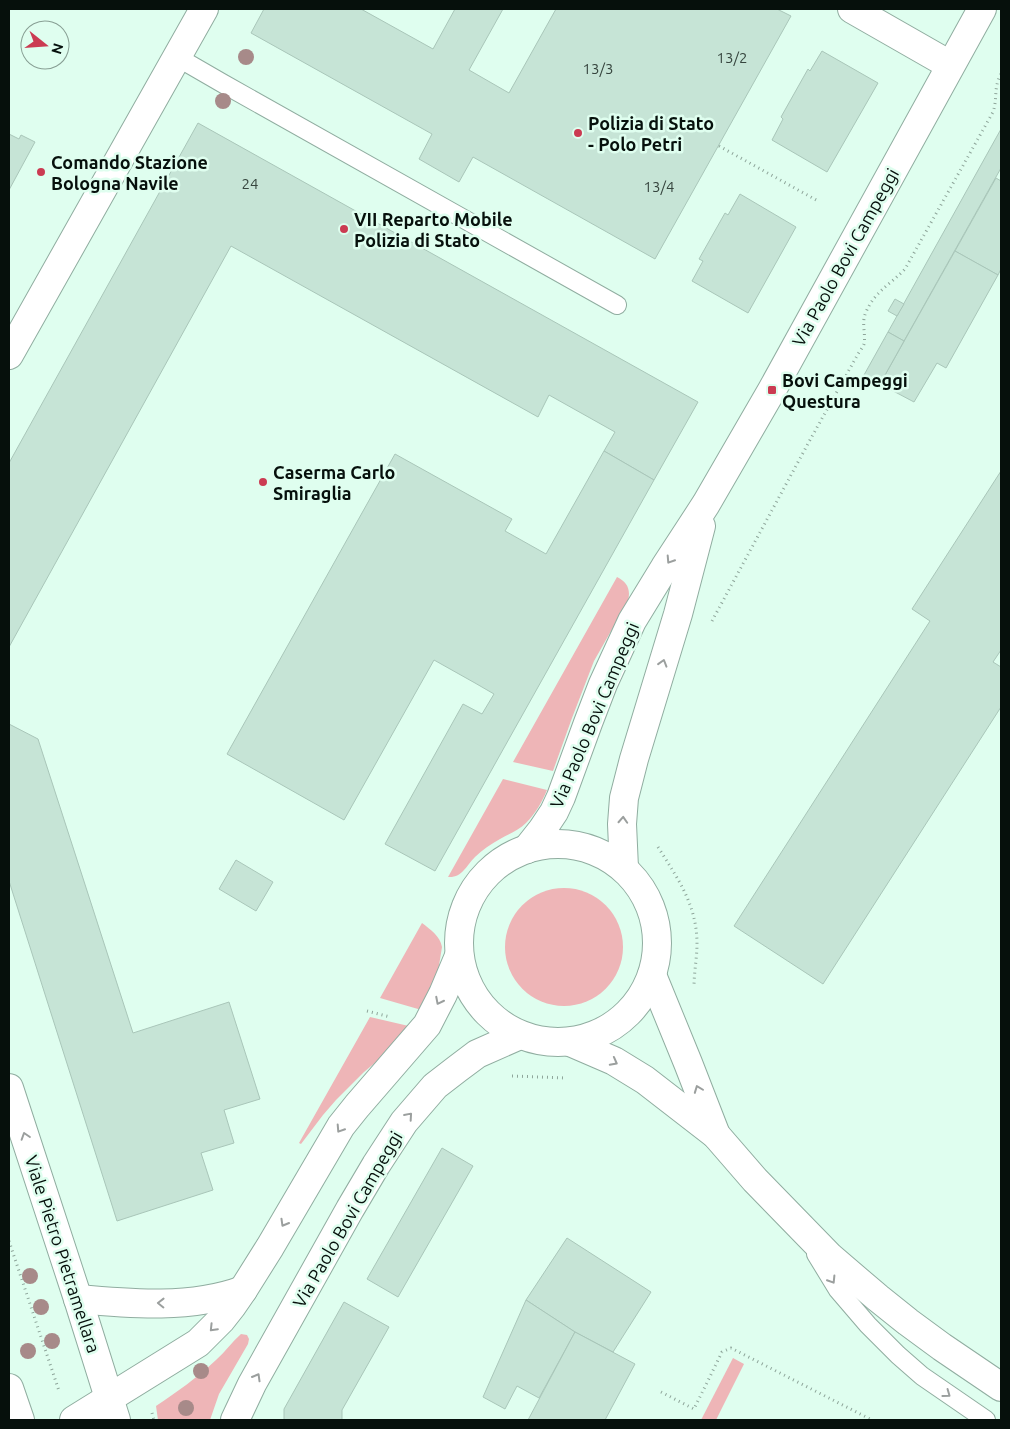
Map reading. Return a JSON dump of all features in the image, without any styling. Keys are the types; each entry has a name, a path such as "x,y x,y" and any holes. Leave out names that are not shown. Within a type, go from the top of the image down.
{"street":[{"path":"9,355 204,9"},
{"path":"852,9 950,65"},
{"name":"Via Paolo Bovi Campeggi","path":"527,848 550,818 561,797 603,684 632,621 706,504 772,390 982,9"},
{"name":"Via Paolo Bovi Campeggi","path":"624,868 622,824 624,798 678,614 706,504"},
{"path":"552,844 578,846 602,854 624,868 642,891 654,918 657,946 652,975 639,999 621,1020 597,1034 570,1042 545,1042 520,1035 498,1022 479,1004 466,982 460,956 460,928 467,902 482,879 502,860 527,848 552,844"},
{"path":"74,1420 112,1410 198,1343 221,1320 243,1290 270,1247 342,1126 357,1106 427,1026 460,956"},
{"path":"652,975 716,1135"},
{"name":"Via Paolo Bovi Campeggi","path":"235,1420 252,1384 350,1210 404,1122 435,1086 470,1059 520,1035"},
{"path":"570,1042 614,1061 646,1080 716,1135 755,1180 830,1257 878,1298 942,1347 1001,1387"},
{"name":"Viale Pietro Pietramellara","path":"9,1088 112,1410"},
{"path":"78,1299 131,1303 179,1303 230,1295 243,1290"},
{"path":"9,1388 20,1420"}],"lane":[{"path":"177,57 617,305"},
{"path":"797,1224 838,1290 868,1325 922,1376 986,1420"}],"path":[{"path":"709,628 864,344 863,322 865,313 875,296 883,287 896,279 904,269 993,112 996,102 997,82 1001,74"},
{"path":"719,146 818,201"},
{"path":"657,846 680,881 695,919 697,941 694,992"},
{"path":"510,1076 573,1078"},
{"path":"9,1240 59,1390"},
{"path":"661,1392 694,1409 722,1352 731,1348 872,1420"},
{"path":"152,1413 154,1420"}],"shaded area":[{"path":"617,577 627,586 629,593 628,601 594,661 553,771 513,762"},
{"path":"503,779 547,790 530,819 517,830 493,843 475,857 457,876 448,877"},
{"path":"564,888 587,892 606,905 619,924 623,947 619,970 606,989 587,1002 564,1006 541,1002 522,989 509,970 505,947 509,924 522,905 541,892"},
{"path":"422,923 437,936 442,947 436,984 425,1011 380,998"},
{"path":"370,1017 413,1027 336,1100 301,1144 299,1143"},
{"path":"241,1334 247,1335 249,1339 248,1344 219,1394 210,1420 158,1420 156,1406 202,1372"},
{"path":"733,1358 744,1364 716,1420 701,1420"}],"building":[{"name":"Polizia di Stato - Polo Petri","path":"264,9 361,9 433,49 455,9 503,9 469,70 509,93 556,9 777,9 791,16 655,259 473,157 459,182 419,159 432,134 251,33"},
{"path":"822,51 878,83 827,172 772,140 783,119 781,117 808,69 810,71"},
{"path":"198,123 698,402 654,480 604,451 615,432 549,395 538,417 231,246 9,647 9,463"},
{"path":"1001,129 1001,168 904,341 888,332"},
{"path":"9,134 19,139 21,135 35,142 9,190"},
{"path":"996,178 1001,181 1001,269 998,275 955,251"},
{"path":"740,194 796,227 748,313 692,281 703,261 699,259 725,213 728,215"},
{"path":"955,251 998,275 946,368 937,363 914,402 880,384"},
{"path":"895,299 904,304 897,316 888,311"},
{"path":"888,332 904,341 880,384 864,375"},
{"path":"604,451 654,480 435,871 385,844 463,704 482,714 494,694 475,683 434,660 344,820 227,754 395,454 512,519 505,531 546,554"},
{"path":"1001,471 1001,650 993,662 1001,667 1001,707 823,984 734,926 930,621 912,609"},
{"path":"9,724 38,739 133,1033 229,1002 260,1099 224,1110 234,1143 201,1153 213,1190 117,1221 9,881"},
{"path":"236,860 273,882 256,911 219,889"},
{"path":"442,1148 473,1166 398,1297 367,1279"},
{"path":"567,1238 651,1292 613,1352 575,1332 526,1300"},
{"path":"526,1300 575,1332 539,1398 517,1386 505,1409 483,1397"},
{"path":"344,1302 389,1327 342,1410 342,1420 284,1420 284,1409"},
{"path":"575,1332 635,1364 605,1420 528,1420"}],"place":[{"name":"Polizia di Stato - Polo Petri","path":"578,133"},
{"name":"Comando Stazione Bologna Navile","path":"41,172"},
{"name":"VII Reparto Mobile Polizia di Stato","path":"344,229"},
{"name":"Bovi Campeggi Questura","path":"772,390"},
{"name":"Caserma Carlo Smiraglia","path":"263,482"}]}
